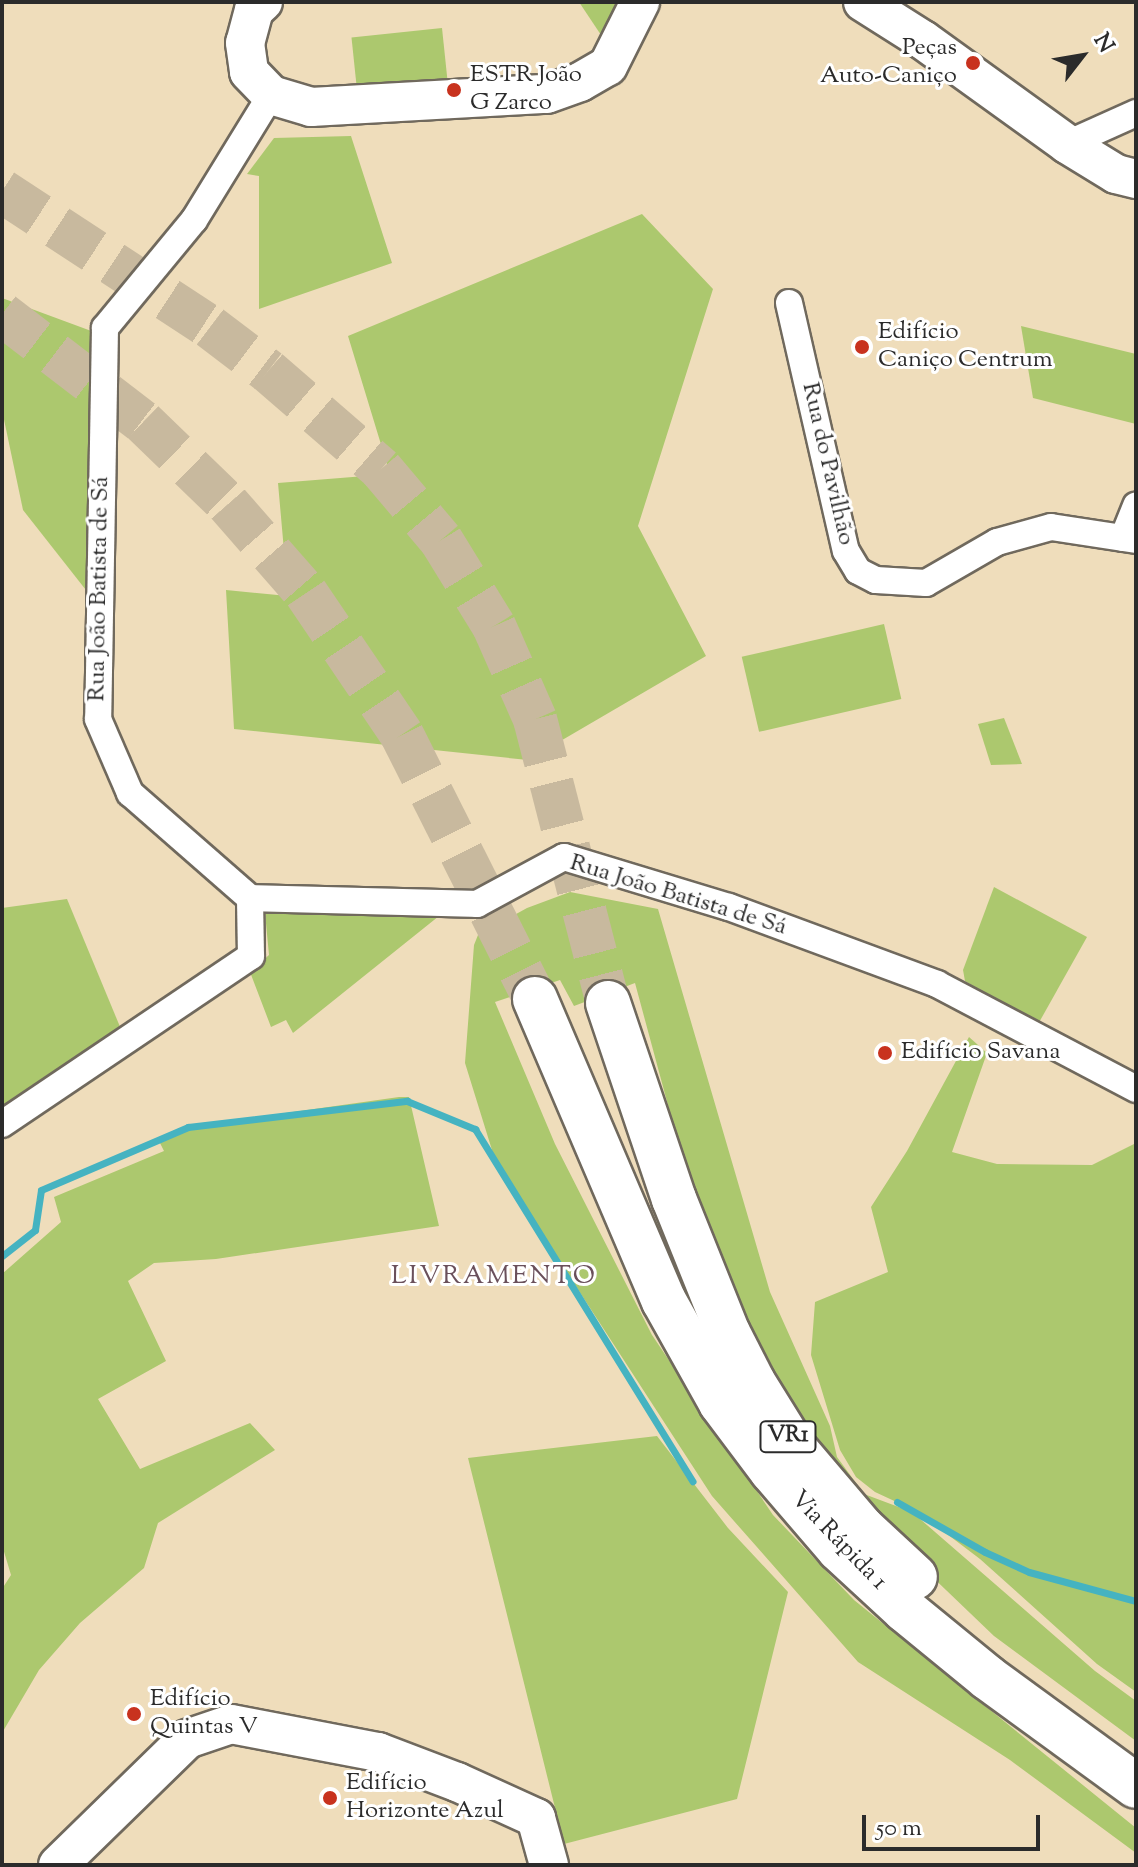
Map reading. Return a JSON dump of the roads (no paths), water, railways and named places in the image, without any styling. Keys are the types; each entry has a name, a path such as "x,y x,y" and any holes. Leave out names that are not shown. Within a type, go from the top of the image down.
{"highway":[{"name":"Via Rápida 1","path":"535,999 664,1301 721,1403 764,1460 839,1549 905,1610 988,1678 1136,1786"},
{"name":"Via Rápida 1","path":"608,1003 648,1126 706,1281 753,1382 794,1448 862,1528 927,1589 1004,1655 1136,1752"}],"street":[{"path":"263,2 254,10 245,43 249,72 271,95 311,107 547,94 580,82 608,66 640,2"},
{"path":"863,2 923,40 1067,144 1116,174 1136,179"},
{"name":"Rua João Batista de Sá","path":"271,95 194,220 105,328 98,719 130,793 250,898 477,904 564,857 729,907 937,984 1136,1089"},
{"path":"1067,144 1136,113"},
{"name":"Rua do Pavilhão","path":"789,303 846,551 858,571 876,580 926,583 997,542 1051,527 1130,539"},
{"path":"1130,539 1136,505"},
{"path":"2,1124 251,956 250,898"},
{"path":"58,1865 187,1739 231,1724 378,1752 470,1788 536,1818 549,1865"}],"waterway":[{"path":"2,1256 35,1230 41,1190 188,1127 407,1101 475,1129 692,1481"},
{"path":"897,1502 985,1552 1029,1572 1136,1601"}],"tunnel":[{"path":"2,191 210,327 268,371 381,469 441,540 494,626 535,719 608,1003"},
{"path":"2,314 143,422 228,504 306,593 402,735 535,999"}],"place":[{"name":"Peças Auto-Caniço","path":"973,63"},
{"name":"ESTR João G Zarco","path":"454,90"},
{"name":"Edifício Caniço Centrum","path":"862,347"},
{"name":"Edifício Savana","path":"885,1053"},
{"name":"Edifício Quintas V","path":"134,1714"},
{"name":"Edifício Horizonte Azul","path":"330,1798"}],"district":[{"name":"LIVRAMENTO","path":"494,1277"}]}
